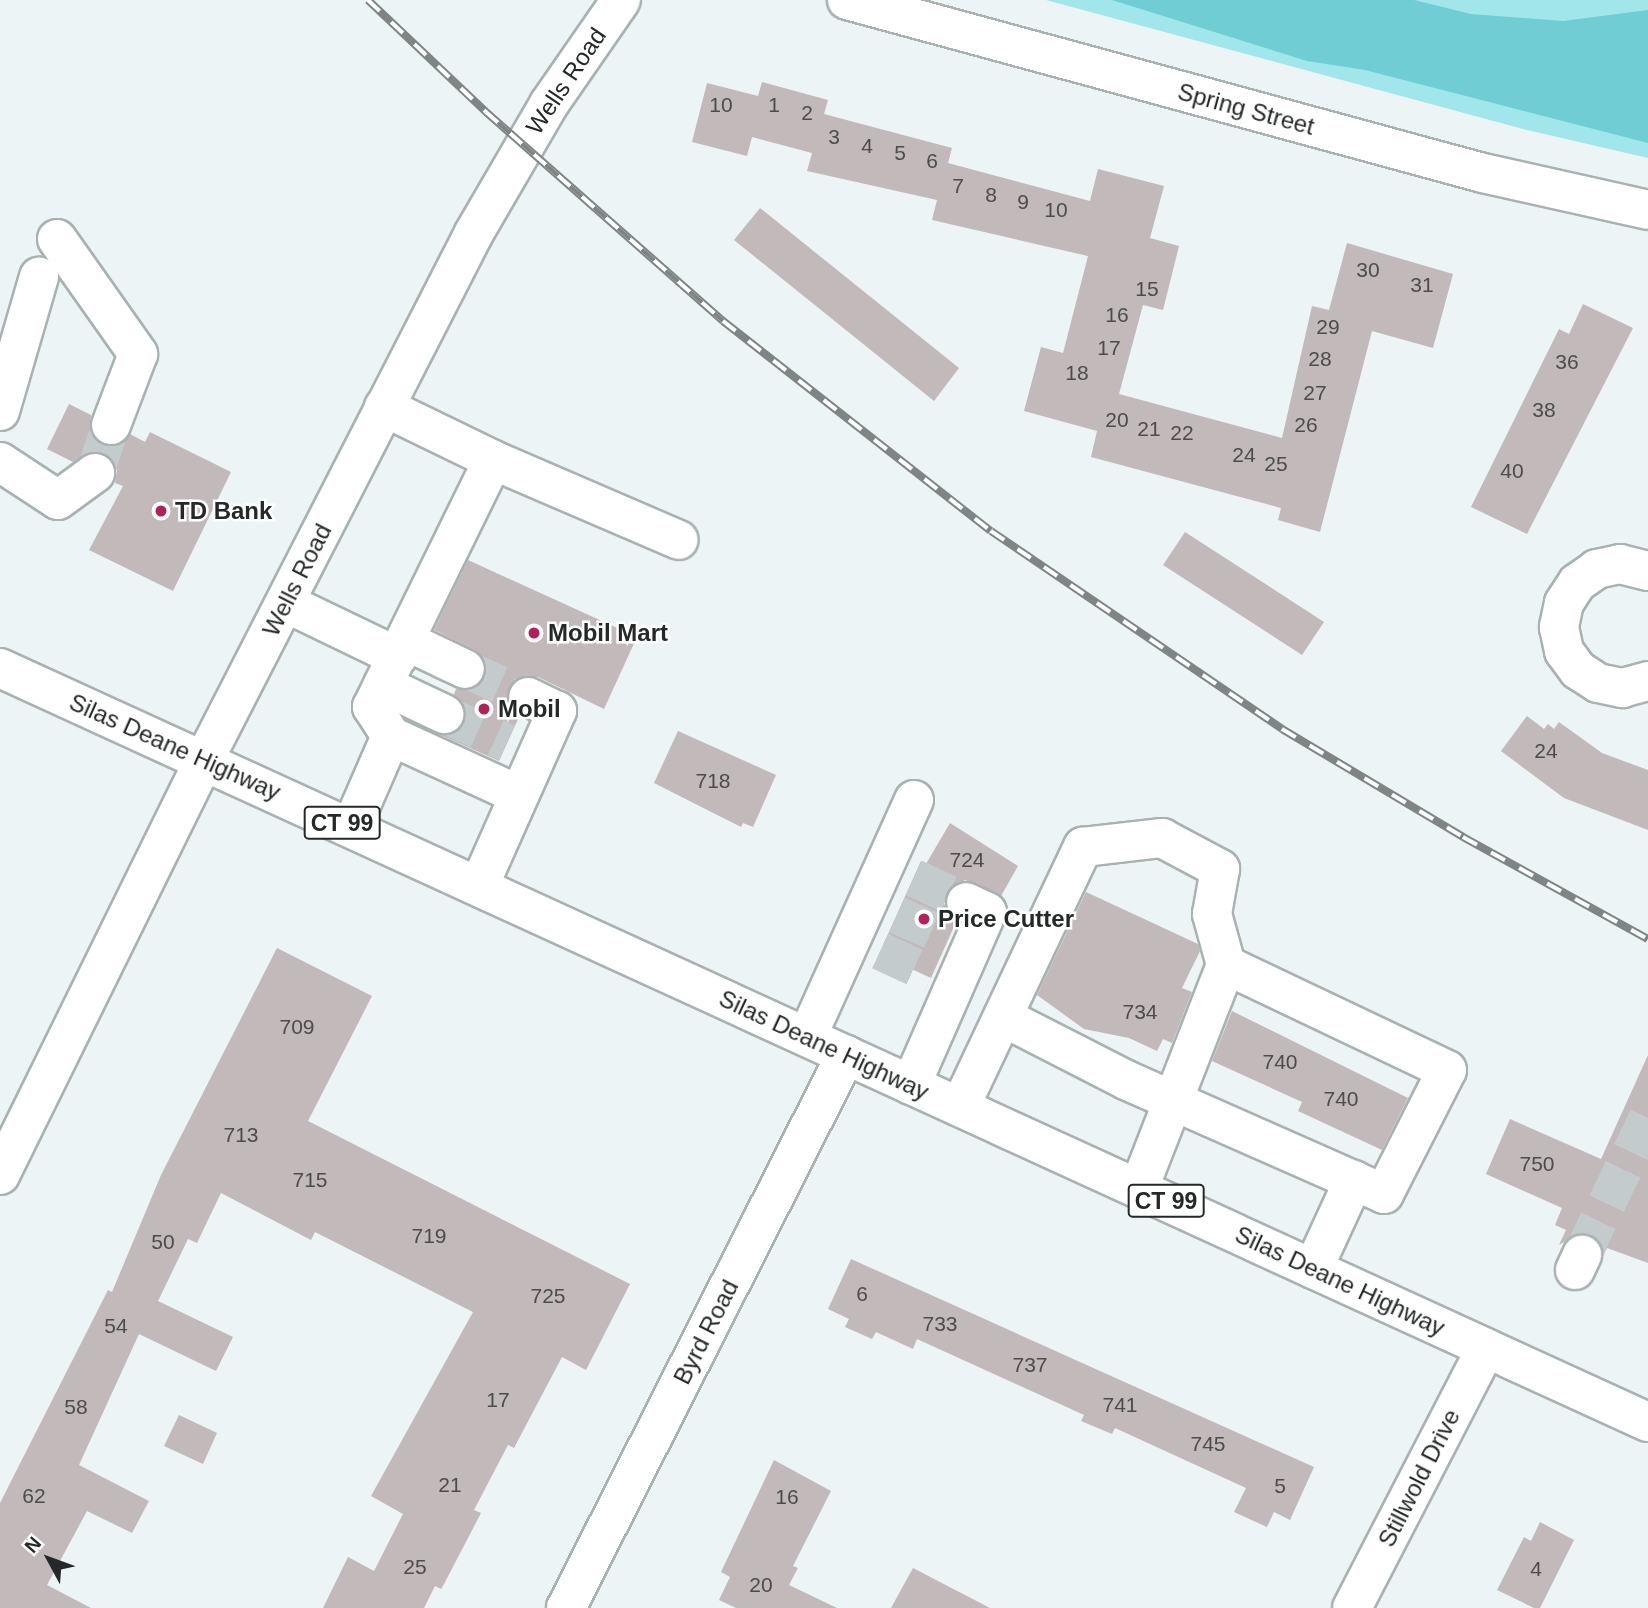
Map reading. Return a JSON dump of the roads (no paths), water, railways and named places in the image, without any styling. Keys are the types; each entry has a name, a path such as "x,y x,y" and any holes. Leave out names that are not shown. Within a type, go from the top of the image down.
{"street":[{"name":"Wells Road","path":"0,1175 205,760 384,407 523,146 621,0"},
{"name":"Spring Street","path":"847,0 1483,173 1648,210"},
{"path":"57,239 138,354 111,425"},
{"path":"0,411 39,277"},
{"path":"384,407 493,460 678,541"},
{"path":"493,460 372,707 391,736 517,793"},
{"path":"0,462 58,500 95,473"},
{"path":"1648,571 1620,564 1597,569 1577,583 1564,603 1559,627 1564,650 1578,670 1598,684 1622,688 1648,681"},
{"path":"286,603 395,661 444,714"},
{"path":"395,661 466,669"},
{"name":"Silas Deane Highway","path":"0,668 1648,1422"},
{"path":"479,886 517,793 521,750 557,711 528,697"},
{"path":"351,828 391,736"},
{"path":"807,1037 866,945 883,908 899,871 914,800"},
{"path":"960,1107 1083,847 1162,838 1220,869 1212,914 1226,965 1176,1099 1139,1188"},
{"path":"911,1085 944,980 960,944 987,912 965,902"},
{"path":"1003,1017 1126,1080 1176,1099 1384,1194 1447,1070 1226,965"},
{"name":"Byrd Road","path":"566,1608 846,1055"},
{"path":"1313,1269 1353,1180"},
{"name":"Stillwold Drive","path":"1352,1608 1486,1348"}],"tunnel":[{"path":"95,473 111,425"},
{"path":"465,669 528,697"},
{"path":"444,714 507,743"},
{"path":"914,878 966,902"},
{"path":"897,915 949,938"},
{"path":"880,951 932,975"},
{"path":"1582,1255 1648,1117"}],"railway":[{"path":"368,0 486,112 723,321 991,531 1282,729 1463,837 1648,939"}],"place":[{"name":"TD Bank","path":"161,511"},
{"name":"Mobil Mart","path":"534,633"},
{"name":"Mobil","path":"484,709"},
{"name":"Price Cutter","path":"924,919"}]}
